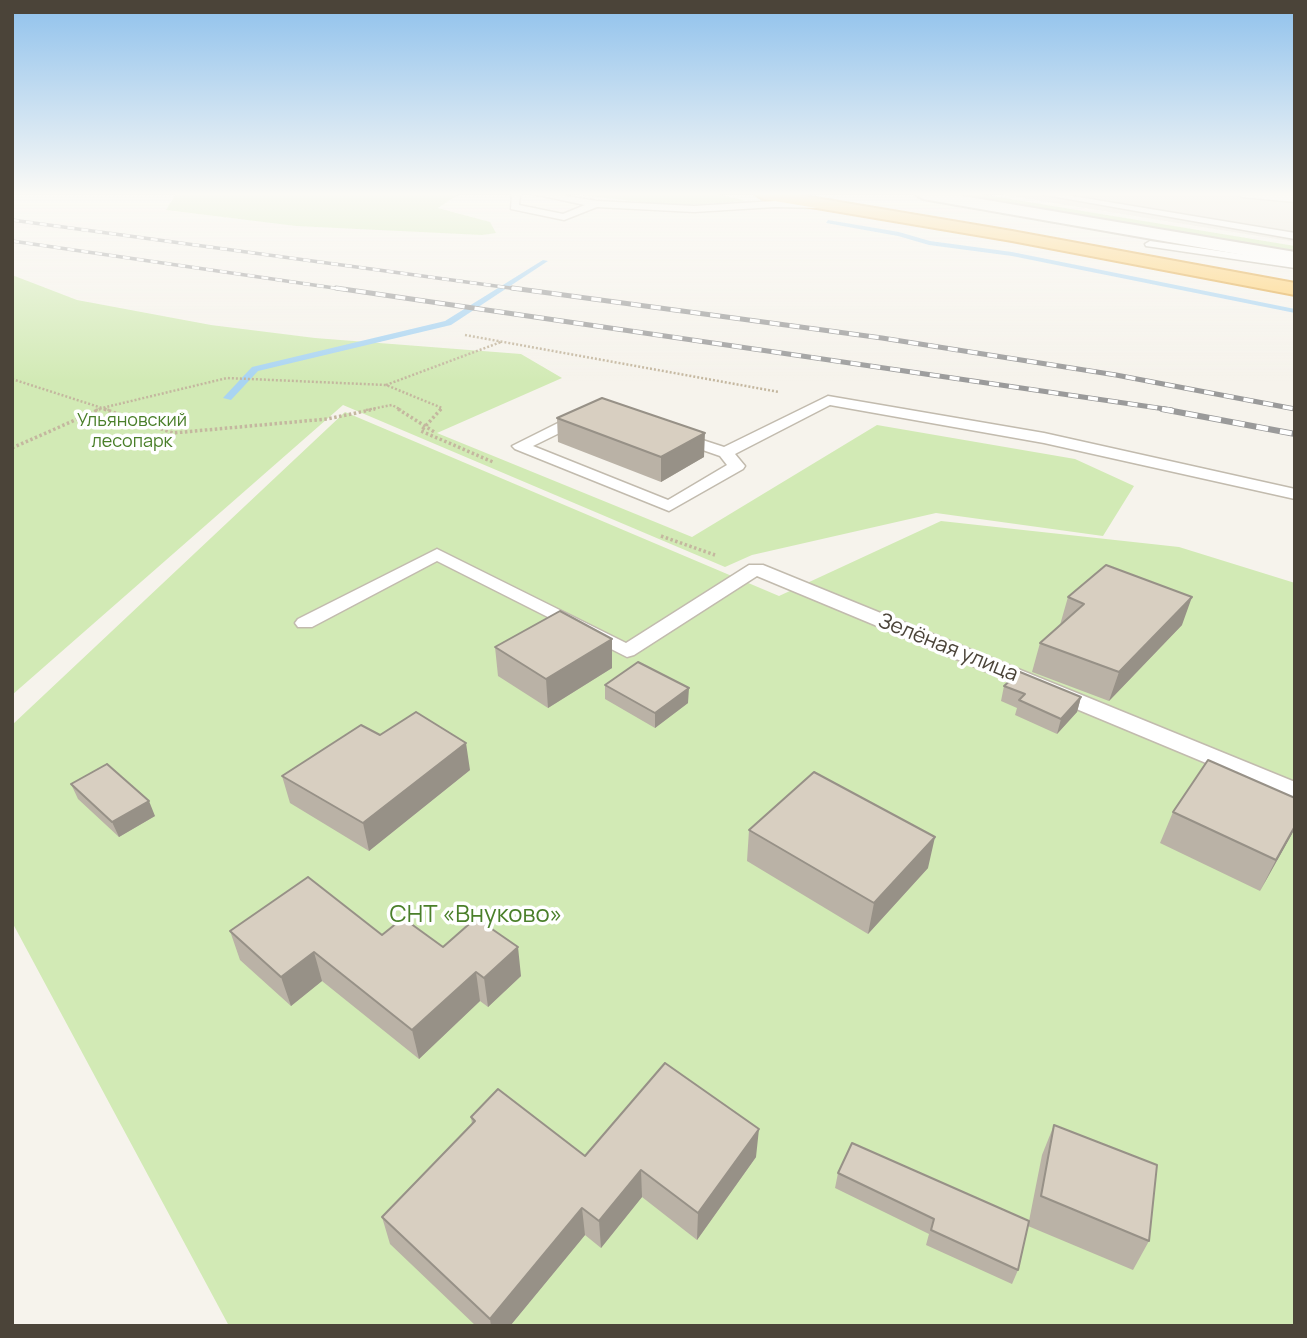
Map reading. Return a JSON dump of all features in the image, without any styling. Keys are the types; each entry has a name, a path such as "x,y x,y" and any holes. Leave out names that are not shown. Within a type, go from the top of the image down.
{"highway":[{"path":"1130,256 1295,289"},
{"path":"1217,256 1295,271"}],"lane":[{"path":"1236,256 1295,265"},
{"path":"725,453 828,400 1044,438 1295,494"},
{"path":"600,409 520,446 668,506 737,466 725,453 663,431"},
{"name":"Зелёная улица","path":"305,623 437,554 627,651 756,569 1295,792"}],"path":[{"path":"465,335 828,400"},
{"path":"386,385 502,341"},
{"path":"12,448 102,408 227,377 257,378"},
{"path":"12,379 173,433 327,419 392,405 436,433"}],"green space":[{"name":"Ульяновский лесопарк","path":"12,275 77,300 211,325 315,338 521,354 562,378 437,433 692,537 877,425 1075,459 1134,486 1103,536 936,513 752,555 725,567 343,405 12,695"},
{"name":"СНТ «Внуково»","path":"345,412 779,596 941,521 1179,547 1295,583 1295,1326 229,1326 12,922 12,725"}],"building":[{"path":"602,398 705,433 661,457 557,418"},
{"path":"1106,565 1192,597 1119,672 1040,643 1084,604 1068,597"},
{"path":"560,611 612,639 546,679 495,647"},
{"path":"638,662 689,688 655,713 605,685"},
{"path":"1020,672 1081,697 1061,719 1019,700 1025,694 1004,686"},
{"path":"416,712 466,743 363,823 282,776 361,725 380,735"},
{"path":"1208,760 1295,798 1295,826 1276,860 1173,812"},
{"path":"107,764 149,801 112,822 71,784"},
{"path":"814,772 935,837 874,903 749,830"},
{"path":"308,877 382,935 403,918 443,947 476,918 518,947 484,978 476,972 412,1030 314,952 281,977 230,931"},
{"path":"665,1063 759,1129 698,1213 641,1170 599,1221 582,1208 490,1319 382,1217 475,1121 471,1117 498,1089 585,1156"},
{"path":"1054,1125 1157,1165 1149,1241 1041,1196"},
{"path":"852,1143 1029,1221 1018,1270 931,1230 934,1219 838,1173"}],"waterway":[{"path":"1024,256 1295,311"},
{"path":"228,398 255,369 448,323 545,261"}],"railway":[{"path":"118,256 348,290"},
{"path":"279,256 525,290"},
{"path":"336,288 1172,410"},
{"path":"512,288 882,338 1116,375 1295,409"},
{"path":"1162,409 1295,434"}]}
